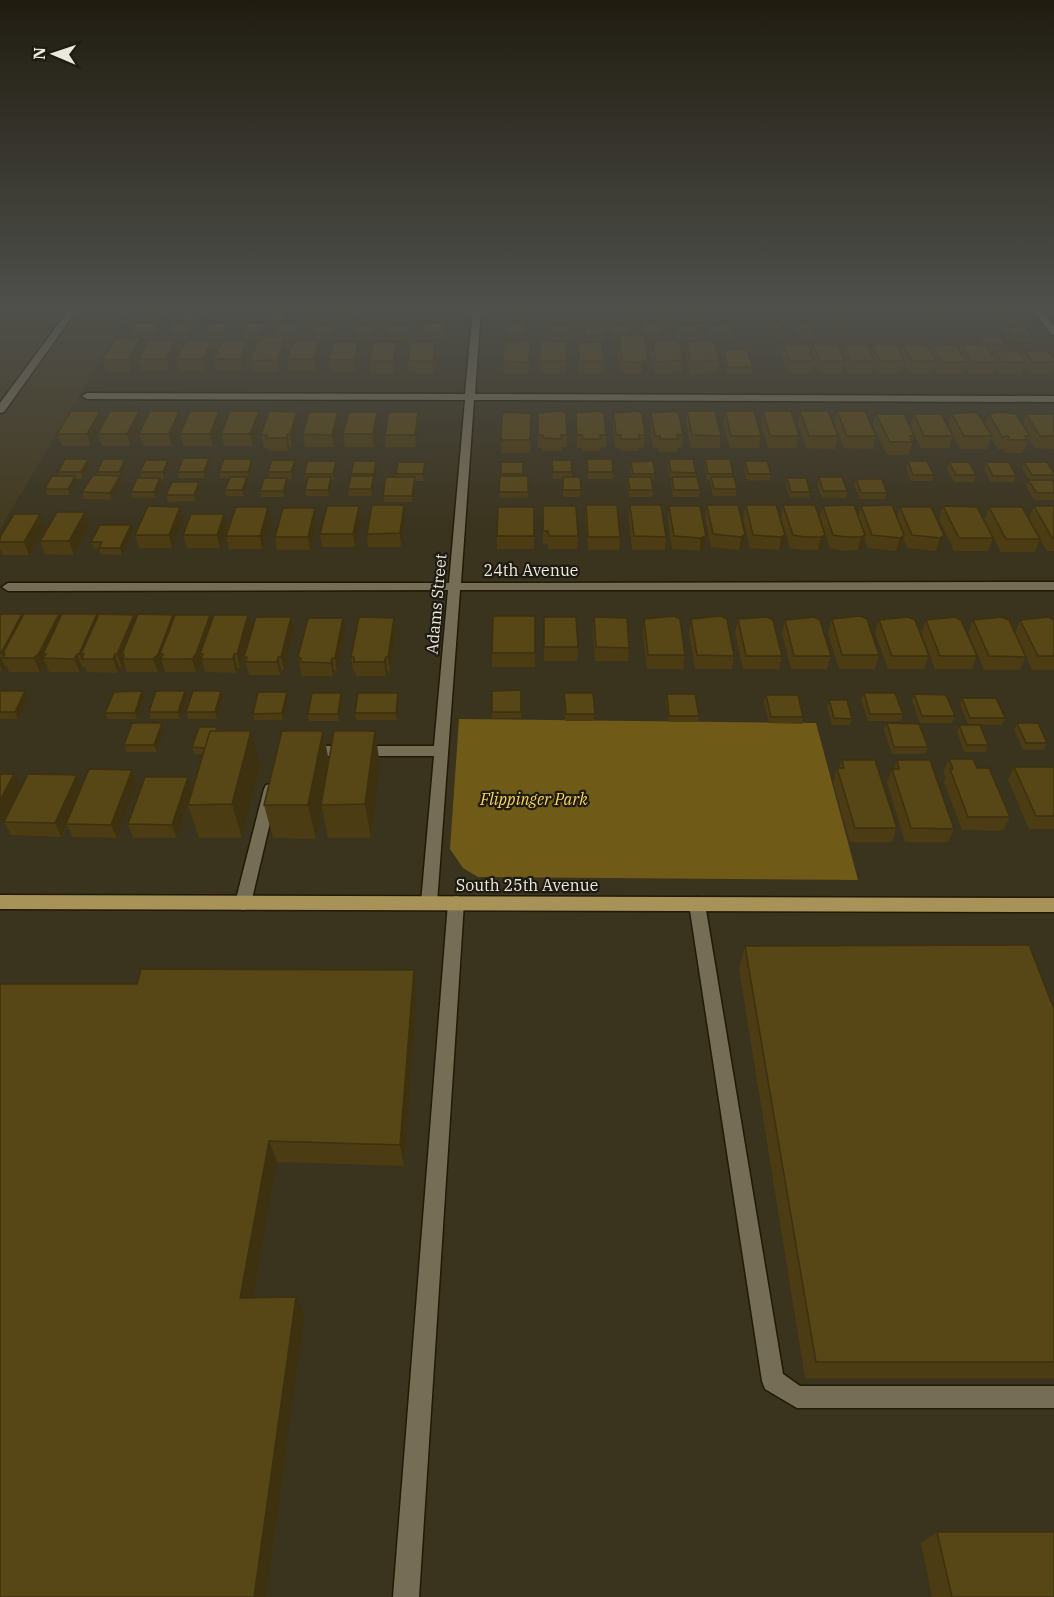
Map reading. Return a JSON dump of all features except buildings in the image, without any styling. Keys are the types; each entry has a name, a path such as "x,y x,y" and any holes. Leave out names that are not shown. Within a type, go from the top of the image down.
{"main road":[{"name":"South 25th Avenue","path":"0,902 1054,905"}],"street":[{"path":"0,410 21,382"},
{"name":"Adams Street","path":"429,903 471,382"},
{"path":"87,396 1054,399"},
{"name":"24th Avenue","path":"8,587 1054,586"},
{"path":"292,751 441,751"},
{"path":"243,903 275,773"},
{"path":"406,1597 456,903"},
{"path":"697,904 773,1380 797,1397 1054,1397"}],"shaded area":[{"path":"0,382 88,382 0,529"}],"green space":[{"name":"Flippinger Park","path":"459,719 816,723 858,880 478,877 463,868 450,849"}]}
